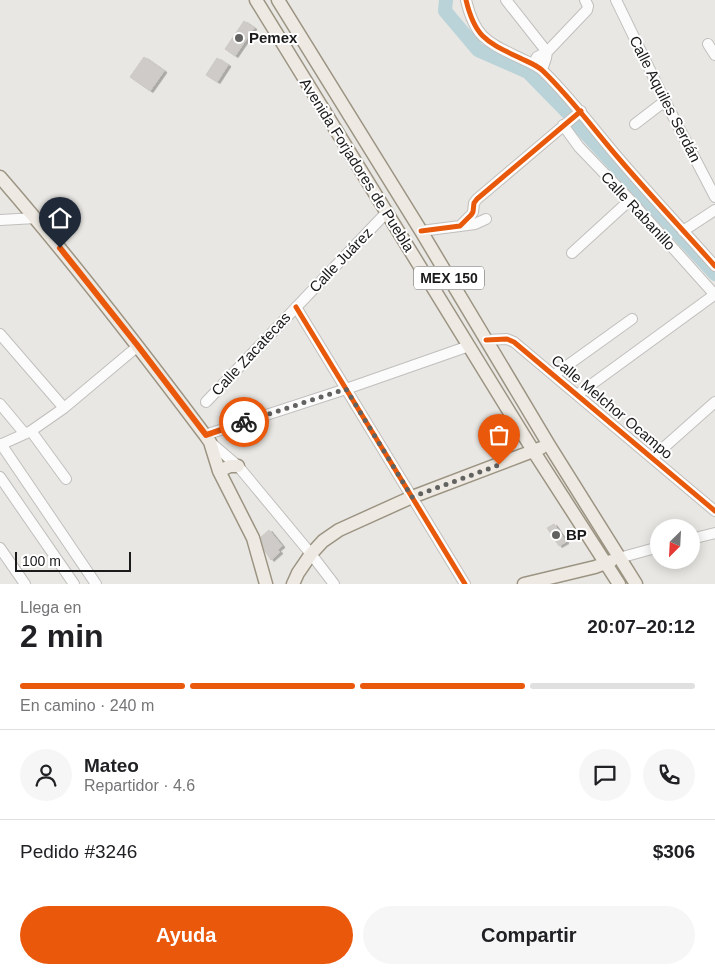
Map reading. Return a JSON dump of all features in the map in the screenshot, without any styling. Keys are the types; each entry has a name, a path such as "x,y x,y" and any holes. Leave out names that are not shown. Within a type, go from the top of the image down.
{"main road":[{"name":"Avenida Forjadores de Puebla","path":"256,0 386,214 470,346 534,452 619,584"},
{"name":"Avenida Forjadores de Puebla","path":"278,0 421,231 549,445 636,584"},
{"path":"0,177 36,218 138,346 208,439 219,471 253,538 266,584"},
{"path":"293,584 311,554 339,530 412,497 549,445"},
{"path":"219,471 230,466 238,466"},
{"path":"524,584 606,564 619,558"}],"street":[{"path":"466,0 470,15 482,36 494,45 538,67 581,111 620,160 715,266"},
{"path":"506,0 547,52"},
{"path":"538,67 538,57 547,52 587,10 588,6 585,0"},
{"name":"Calle Aquiles Serdán","path":"616,0 665,102 715,197"},
{"path":"708,44 715,55"},
{"path":"635,124 665,102"},
{"path":"460,226 473,212 474,203 477,199 581,111"},
{"name":"Calle Rabanillo","path":"563,125 579,148 630,200 715,295"},
{"path":"572,253 630,200"},
{"path":"684,231 715,210"},
{"name":"Calle Juárez","path":"296,307 386,214"},
{"path":"0,220 36,218"},
{"path":"421,231 475,224 486,219"},
{"path":"577,395 715,295"},
{"path":"296,307 465,584"},
{"name":"Calle Zacatecas","path":"206,402 296,307"},
{"path":"554,375 632,319"},
{"path":"0,334 64,408"},
{"name":"Calle Melchor Ocampo","path":"486,340 511,340 715,511"},
{"path":"96,584 0,444 28,432 64,408 138,346"},
{"path":"334,584 238,466 208,439 470,346"},
{"path":"652,458 715,402"},
{"path":"0,404 28,432 66,478"},
{"path":"0,477 74,584"},
{"path":"700,537 715,533"},
{"path":"0,548 25,584"},
{"path":"619,558 650,550"}],"building":[{"name":"Pemex","path":"244,21 254,28 235,56 225,49"},
{"path":"144,57 164,71 150,91 130,77"},
{"name":"Pemex","path":"217,58 228,65 217,82 206,75"},
{"name":"BP","path":"554,524 566,542 559,546 547,528"},
{"path":"269,530 282,546 277,550 280,552 271,560 265,551 261,537"}],"waterway":[{"path":"446,0 445,11 478,50 528,72 570,115"},
{"path":"576,123 715,274"}],"cycle path":[{"path":"466,0 478,31 499,48 535,65 543,71 715,266"},
{"path":"421,231 460,226 473,212 474,203 477,199 581,111"},
{"path":"296,307 465,584"},
{"path":"486,340 507,339 514,342 715,511"}],"way so far":[{"path":"244,422 346,389 412,497 499,465"}],"place":[{"name":"Pemex","path":"239,38"},
{"name":"BP","path":"556,535"}],"route":[{"path":"60,248 206,435 244,422"}]}
